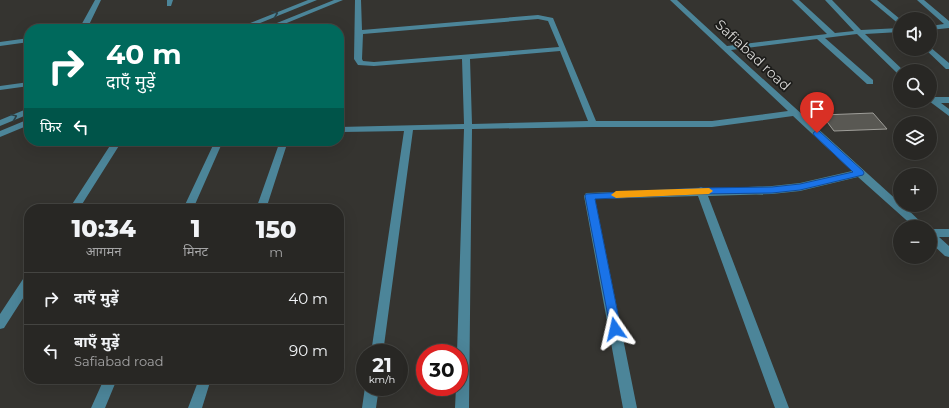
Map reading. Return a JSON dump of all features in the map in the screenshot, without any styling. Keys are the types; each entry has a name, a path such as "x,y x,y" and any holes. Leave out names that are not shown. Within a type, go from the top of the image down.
{"street":[{"path":"86,24 98,0"},
{"path":"252,24 314,0"},
{"path":"279,24 340,0"},
{"path":"358,0 358,59 361,63 367,64 563,49"},
{"name":"Safiabad road","path":"674,0 860,173 913,220"},
{"path":"795,0 833,36"},
{"path":"828,0 893,64"},
{"path":"873,0 893,17"},
{"path":"920,0 949,26"},
{"path":"359,32 542,17 551,19 554,23 592,124"},
{"path":"937,27 949,26"},
{"path":"726,48 859,32 893,30"},
{"path":"819,37 870,82"},
{"path":"0,44 24,41"},
{"path":"462,408 468,127 466,56"},
{"path":"937,56 949,67"},
{"path":"0,88 24,85"},
{"path":"937,99 949,100"},
{"path":"937,104 949,113"},
{"path":"0,123 24,113"},
{"path":"344,129 592,124 712,124 795,113"},
{"path":"0,134 24,124"},
{"path":"378,344 409,128"},
{"path":"77,204 115,146"},
{"path":"190,204 217,146"},
{"path":"263,204 282,146"},
{"path":"630,408 590,196 701,191 772,190 800,187 860,173"},
{"path":"701,191 782,408"},
{"path":"937,234 949,233"},
{"path":"937,241 949,253"},
{"path":"0,324 24,287"},
{"path":"98,408 109,384"},
{"path":"195,408 203,384"},
{"path":"369,408 371,396"}],"building":[{"path":"873,113 887,129 834,131 822,115"}],"slow traffic":[{"path":"616,195 709,191"}],"route":[{"path":"615,329 590,196 701,191 772,190 800,187 860,173 817,133"}]}
